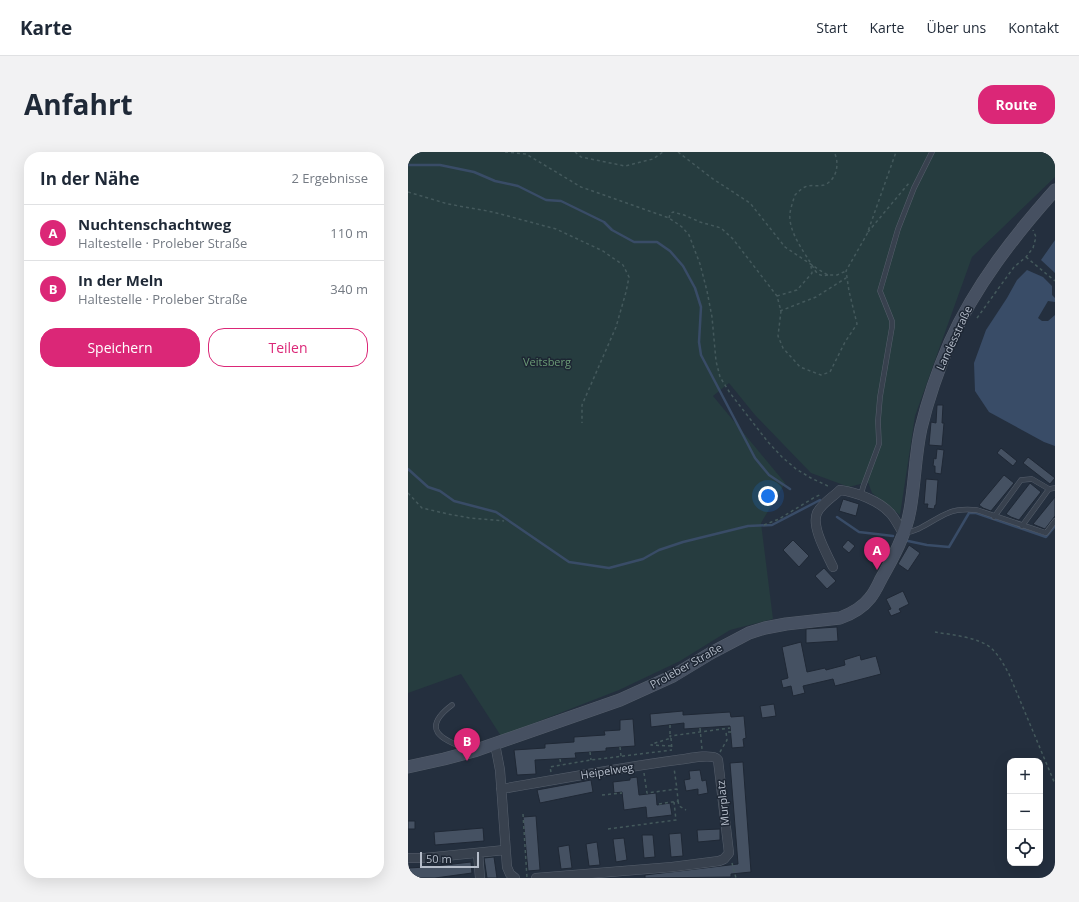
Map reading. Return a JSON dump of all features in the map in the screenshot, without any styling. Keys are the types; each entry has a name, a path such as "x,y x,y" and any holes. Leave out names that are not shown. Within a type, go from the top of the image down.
{"main road":[{"name":"Landesstraße","path":"910,511 920,430 932,388 954,334 995,264 1028,221 1055,190"},
{"name":"Proleber Straße","path":"408,767 474,751 596,709 673,676 711,653 749,633 786,624 832,619 848,615 863,605 870,598 903,533 910,511"}],"street":[{"path":"833,567 816,529 815,520 817,513 822,506 840,490 861,495 885,508 891,514 903,533"},
{"path":"496,744 500,770 507,867 510,874 515,878"},
{"name":"Heipelweg","path":"501,789 643,765 714,757"},
{"name":"Murplatz","path":"714,757 719,765 728,855"},
{"path":"408,858 425,858 505,850"},
{"path":"478,853 480,878"},
{"path":"536,878 672,867 719,861 728,855"}],"lane":[{"path":"861,495 879,444 878,420 880,397 892,327 892,321 880,291 898,229 914,188 932,152"},
{"path":"994,517 1021,480 1032,478 1050,489"},
{"path":"1022,526 1050,489 1055,488"},
{"path":"903,533 918,530 949,512 965,509 977,510 994,517 1046,533 1055,521"},
{"path":"452,705 439,716 436,721 436,730 449,742 474,751"}],"path":[{"path":"505,152 526,154 581,187 668,218 682,227 689,235 700,264 712,317 716,361 720,377 730,393 768,442 782,457 796,469 828,486 840,490"},
{"path":"575,152 581,157 625,166 653,159 663,152"},
{"path":"678,152 713,179 750,204 785,246 828,275"},
{"path":"834,152 836,156 837,168 833,178 824,185 806,186 795,195 790,215 793,230 798,243 816,273 820,276 837,275 846,271 867,234 896,152"},
{"path":"867,234 904,191 913,178"},
{"path":"408,192 448,204 493,212 556,229 603,251 623,265 629,277 626,292 616,327 582,405 582,423"},
{"path":"668,218 673,212 721,228 733,239 777,296 780,310 778,336 783,348 800,367 821,374 830,372 845,342 857,324 846,271"},
{"path":"977,318 1014,267 1026,258 1033,248 1036,237 1028,221"},
{"path":"1026,258 1055,281"},
{"path":"777,296 797,290 812,273 811,264"},
{"path":"780,310 816,297 847,277"},
{"path":"764,525 780,520 815,496 840,490"},
{"path":"408,493 422,508 470,518 504,520"},
{"path":"935,632 974,639 991,648 1002,660 1055,784"},
{"path":"670,725 671,737 671,746 651,745 671,737 730,728"},
{"path":"700,728 701,741"},
{"path":"727,740 726,732 730,732"},
{"path":"714,757 727,740 731,739"},
{"path":"620,747 621,756"},
{"path":"552,780 550,767 591,760 672,750"},
{"path":"590,752 591,760"},
{"path":"560,759 561,765"},
{"path":"673,761 679,806 686,810"},
{"path":"643,765 647,794 676,789"},
{"path":"602,795 622,793"},
{"path":"659,804 678,801"},
{"path":"608,829 676,820 674,802"},
{"path":"523,814 527,878"},
{"path":"728,855 733,864 736,878"}],"green space":[{"name":"Veitsberg","path":"408,152 1055,152 1055,177 972,257 915,416 900,515 872,493 868,482 849,487 811,473 755,415 729,383 713,396 785,483 761,523 773,619 730,630 680,661 619,690 501,736 461,674 408,693"}],"water":[{"path":"1055,240 1055,273 1041,260"},
{"path":"1027,270 1043,277 1052,286 1052,295 1055,298 1055,302 1048,301 1038,318 1042,321 1048,321 1055,315 1055,446 1044,442 989,412 975,391 974,363 986,330 1017,280"}],"building":[{"path":"937,405 943,405 942,423 944,423 942,446 929,445 931,422 936,423"},
{"path":"1001,448 1017,461 1013,466 997,453"},
{"path":"937,449 944,450 941,474 935,473 935,466 933,466 934,458 936,459"},
{"path":"1028,457 1055,478 1050,484 1023,463"},
{"path":"1004,475 1014,483 991,511 983,508 979,505"},
{"path":"926,479 938,480 936,505 934,509 927,508 928,504 924,504"},
{"path":"1030,483 1041,492 1019,520 1006,514"},
{"path":"1055,497 1055,516 1045,529 1033,524"},
{"path":"843,499 859,504 856,516 839,511"},
{"path":"878,538 890,545 879,563 868,556"},
{"path":"793,540 809,556 799,567 783,550"},
{"path":"848,540 855,546 849,553 842,547"},
{"path":"909,545 920,553 908,571 898,564"},
{"path":"824,568 836,581 827,589 815,576"},
{"path":"903,591 909,604 899,609 901,612 891,616 888,610 891,609 886,599"},
{"path":"837,627 838,641 806,643 806,629"},
{"path":"801,642 807,672 825,668 826,670 845,665 844,660 860,655 861,660 876,656 881,674 835,686 833,679 803,686 805,693 793,696 791,686 783,688 781,680 788,678 782,647"},
{"path":"774,704 776,716 762,718 760,706"},
{"path":"683,711 683,715 730,712 731,717 744,716 746,738 743,739 744,747 732,748 730,726 684,729 684,723 651,727 650,714"},
{"path":"633,719 635,746 606,748 606,751 575,753 576,758 535,760 536,774 517,775 514,750 545,748 545,744 574,742 574,737 605,735 604,731 620,730 620,720"},
{"path":"743,762 751,872 731,874 731,877 645,878 645,875 738,864 730,763"},
{"path":"700,770 702,781 706,780 708,793 698,795 698,789 686,791 684,780 690,779 689,771"},
{"path":"637,777 639,795 656,793 657,805 670,803 672,815 647,818 646,807 624,810 622,792 614,793 613,782 630,780 630,778"},
{"path":"591,780 593,792 540,803 537,790"},
{"path":"536,816 540,870 528,871 523,817"},
{"path":"408,821 415,821 415,829 408,829"},
{"path":"483,828 484,841 435,845 434,832"},
{"path":"720,829 720,840 698,842 697,830"},
{"path":"681,833 683,856 671,857 669,834"},
{"path":"642,835 653,835 655,857 644,858"},
{"path":"624,838 627,860 616,862 613,839"},
{"path":"597,842 600,865 589,866 586,844"},
{"path":"569,845 572,868 561,869 558,847"},
{"path":"494,857 497,878 487,878 484,858"},
{"path":"471,862 472,873 435,878 408,878 408,868"}],"waterway":[{"path":"408,165 440,165 474,172 495,181 518,186 546,200 561,201 604,222 612,230 634,242 657,242 670,251 683,266 695,288 701,307 699,342 701,355 755,458 769,475 790,489"},
{"path":"408,469 428,487 440,491 454,501 496,512 569,562 609,568 643,559 659,550 683,542 748,526 772,525 820,500"},
{"path":"908,541 927,545 949,547 969,513 976,513 1046,537 1055,526"},
{"path":"837,517 859,532 893,536"}],"place":[{"name":"Nuchtenschachtweg","path":"877,570"},
{"name":"In der Meln","path":"467,761"}]}
